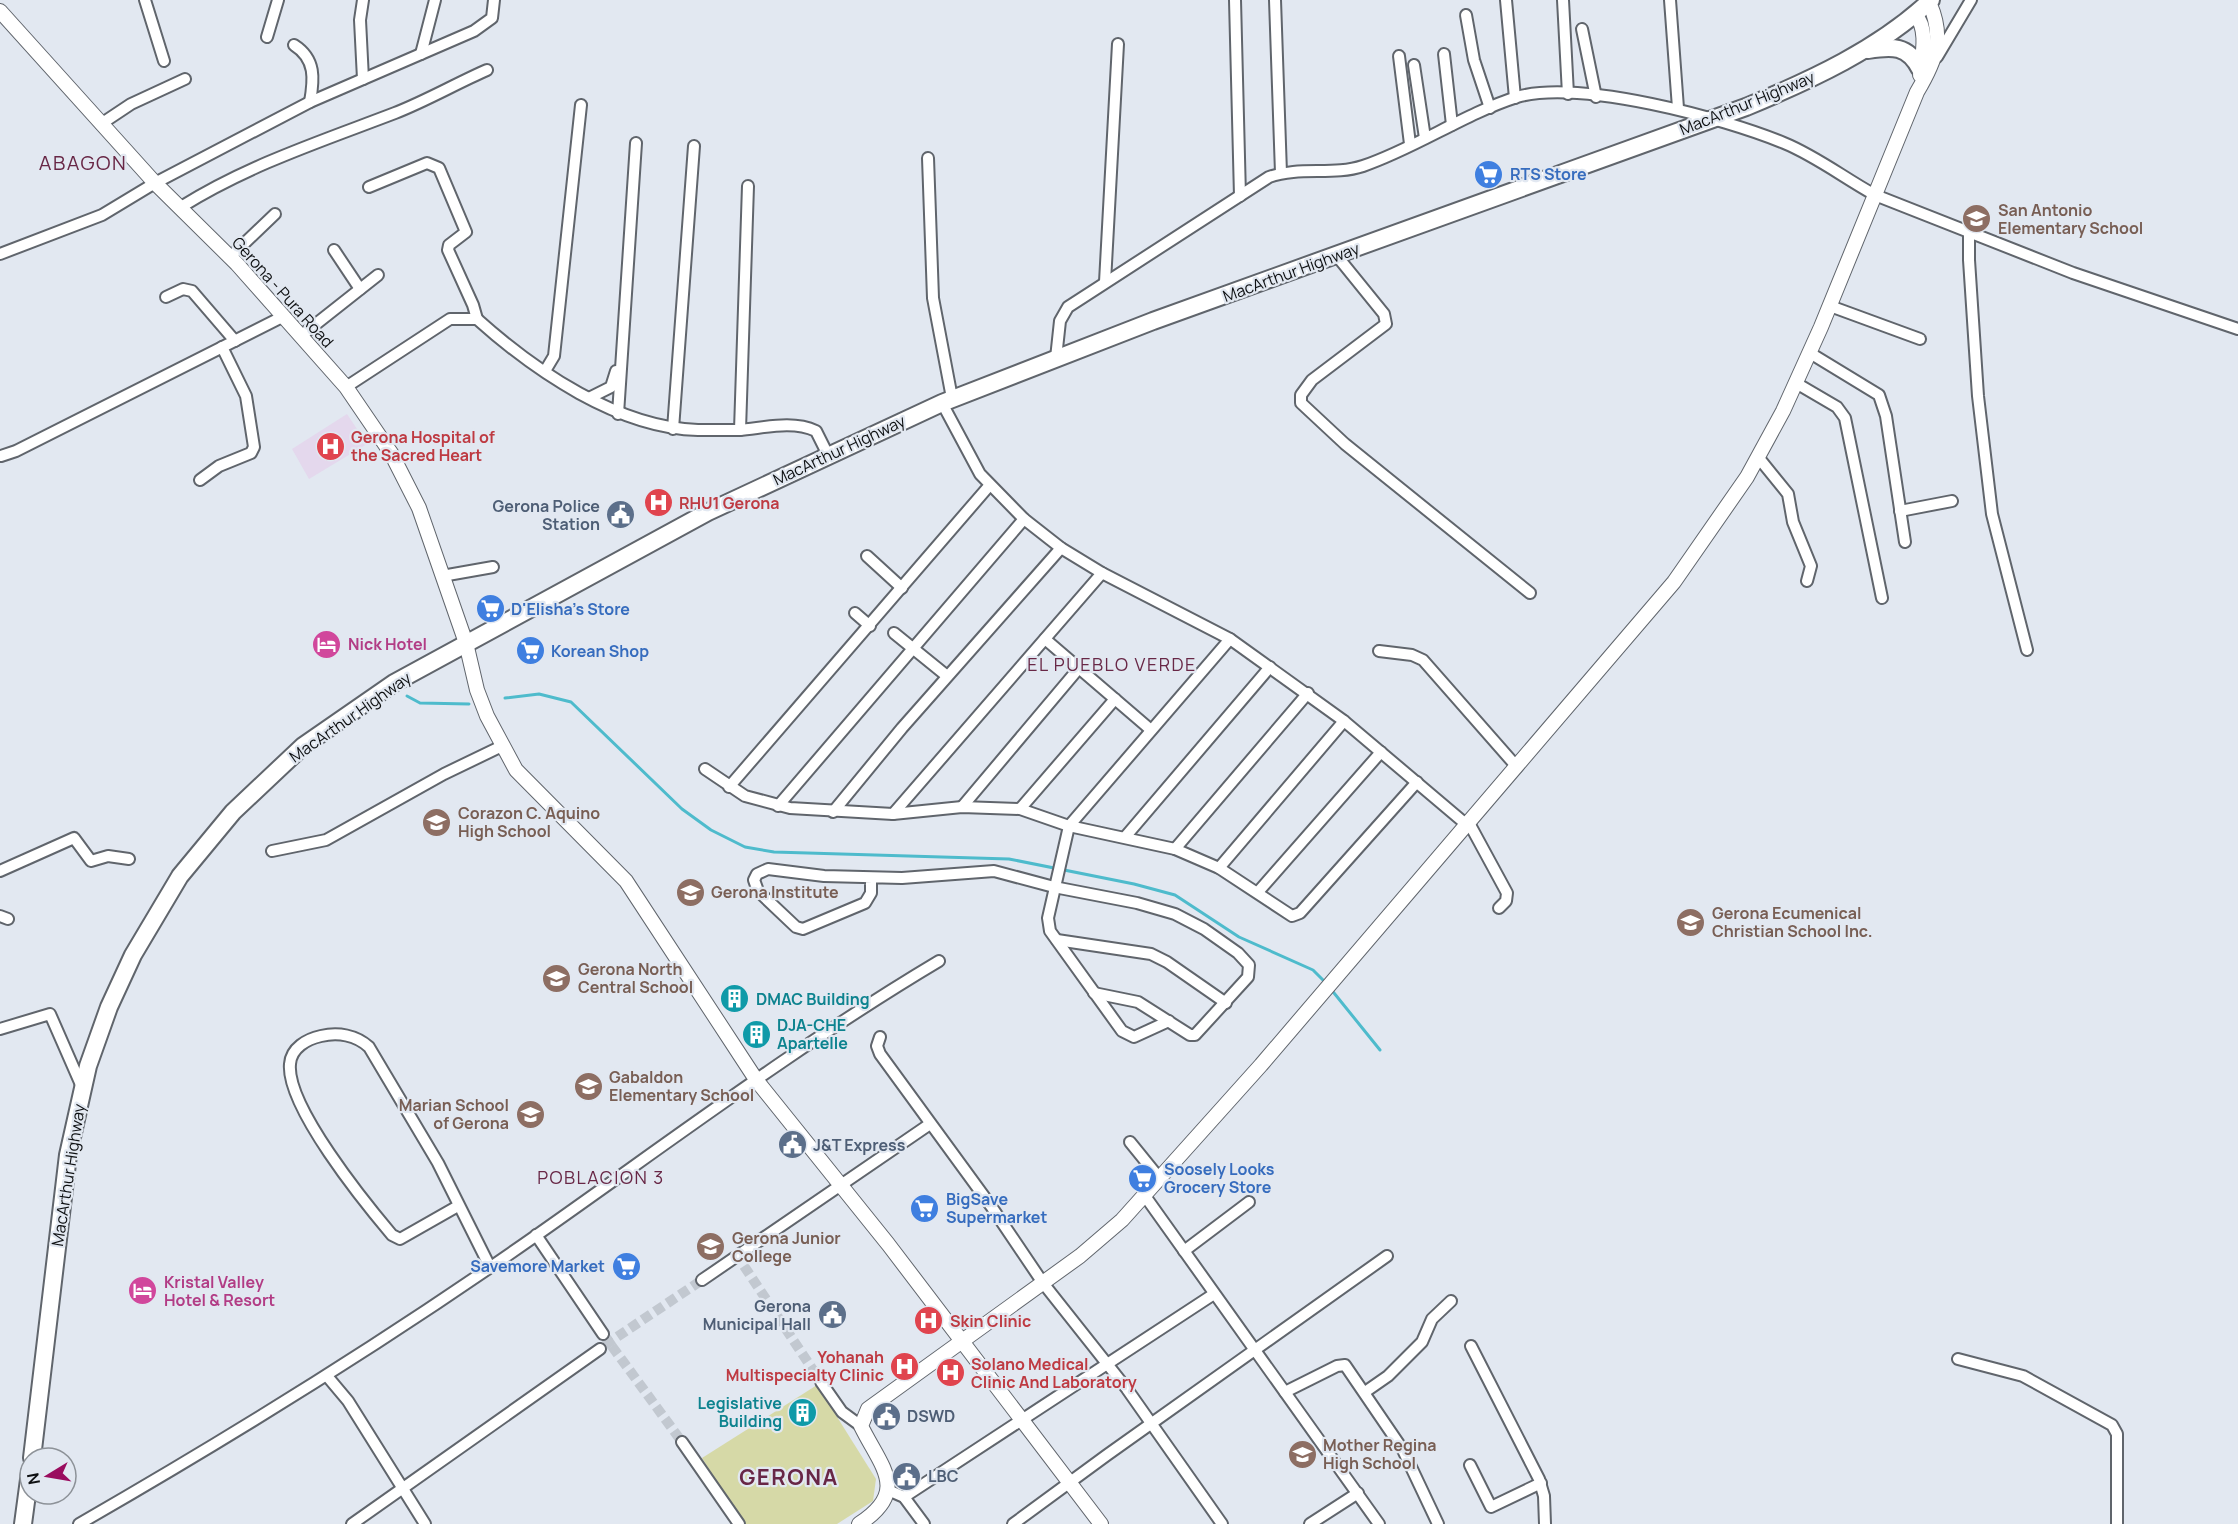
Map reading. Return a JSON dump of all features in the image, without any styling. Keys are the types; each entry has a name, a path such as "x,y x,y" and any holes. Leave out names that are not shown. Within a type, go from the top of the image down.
{"highway":[{"name":"MacArthur Highway","path":"33,1446 68,1155 82,1088 109,1007 133,955 180,876 220,826 277,768 303,746 394,683 708,512 947,400 1786,90 1861,51 1915,15 1930,1"},
{"path":"1861,51 1889,46 1899,47 1909,53 1920,69"},
{"path":"23,1524 25,1506"}],"main road":[{"path":"859,1524 879,1508 888,1490 885,1469 861,1426 863,1415 874,1403 962,1342 1105,1237 1145,1196 1517,767 1674,582 1712,530 1758,457 1796,383 1830,306 1917,92 1935,60 1935,16 1930,1"},
{"name":"Gerona - Pura Road","path":"0,11 155,183 230,257 302,335 346,387 402,472 419,508 466,643 477,690 502,746 521,776 626,881 757,1080 1007,1399 1019,1420 1101,1524"},
{"path":"1915,15 1919,19 1923,41 1917,92"}],"street":[{"path":"145,0 164,61"},
{"path":"267,38 278,0"},
{"path":"363,0 360,30 363,79"},
{"path":"422,54 435,0"},
{"path":"0,254 102,215 155,183 310,102 422,54 487,22 494,11 494,0"},
{"path":"1235,0 1240,196"},
{"path":"1275,0 1281,173"},
{"path":"1506,0 1515,98"},
{"path":"1563,0 1568,94"},
{"path":"1670,0 1678,108"},
{"path":"1935,60 1971,0"},
{"path":"1466,15 1479,77 1490,108"},
{"path":"1581,29 1596,97"},
{"path":"1105,282 1118,44"},
{"path":"294,45 303,51 313,72 310,102"},
{"path":"1444,54 1452,126"},
{"path":"1399,56 1410,144"},
{"path":"1414,65 1425,138"},
{"path":"181,207 219,184 325,137 398,112 487,70"},
{"path":"101,124 131,104 185,79"},
{"path":"1056,358 1062,313 1105,282 1182,236 1269,177 1281,173 1359,167 1490,108 1515,98 1535,94 1568,94 1678,108 1784,142 1875,195 2073,273 2238,329"},
{"path":"545,371 554,356 581,105"},
{"path":"618,414 636,142"},
{"path":"673,429 694,146"},
{"path":"928,158 933,298 947,400 989,486 1024,519 1061,548 1102,573 1172,606 1230,639 1344,721 1468,824 1507,893 1506,901 1499,908"},
{"path":"369,187 427,163 439,168 466,232 449,245 448,250 477,319 545,371 589,398 618,414 673,429 740,430 771,426 809,428 819,437 828,455"},
{"path":"740,430 748,186"},
{"path":"230,257 275,214"},
{"path":"1969,232 1969,260 1984,460 1992,514 2026,650"},
{"path":"334,250 360,289"},
{"path":"1337,256 1384,314 1386,324 1312,380 1301,395 1301,403 1352,451 1530,593"},
{"path":"302,335 378,275"},
{"path":"166,297 183,289 192,291 235,340"},
{"path":"1830,306 1920,339"},
{"path":"1,456 16,451 284,316"},
{"path":"346,387 450,319 477,319"},
{"path":"200,480 219,466 251,453 254,447 246,396 222,347"},
{"path":"1810,353 1879,395 1886,416 1905,542"},
{"path":"589,398 611,387 621,358"},
{"path":"1796,383 1837,407 1845,418 1882,598"},
{"path":"1758,457 1788,494 1793,522 1811,566 1807,581"},
{"path":"729,787 989,486"},
{"path":"1900,511 1952,501"},
{"path":"778,806 1024,519"},
{"path":"833,812 947,676 1061,548"},
{"path":"867,556 902,588"},
{"path":"442,576 493,567"},
{"path":"893,814 1102,573"},
{"path":"855,613 870,626"},
{"path":"894,633 947,676"},
{"path":"1045,639 1151,730"},
{"path":"1169,1021 1139,1036 1128,1035 1094,993 1057,940 1048,921 1069,826 1230,639"},
{"path":"1379,651 1412,655 1423,660 1517,767"},
{"path":"1126,837 1270,667"},
{"path":"962,807 1079,668"},
{"path":"1175,849 1308,693"},
{"path":"1020,809 1115,699"},
{"path":"1219,867 1344,721"},
{"path":"272,851 326,840 444,774 502,746"},
{"path":"1258,892 1381,752"},
{"path":"705,769 729,787 756,800 778,806 833,812 893,814 962,807 1020,809 1069,826 1175,849 1219,867 1292,916 1300,914 1417,782"},
{"path":"0,871 74,838 91,861 108,856 129,859"},
{"path":"871,878 871,892 865,903 803,929 796,927 759,891 754,880 757,874 768,869 871,878 918,878 990,870 1055,883 1175,914 1204,929 1238,953 1249,965 1248,977 1195,1035 1190,1035 1138,1002 1094,993"},
{"path":"1057,940 1151,954 1167,962 1226,1003"},
{"path":"79,1524 327,1376 490,1267 721,1102 874,1000 939,962"},
{"path":"0,1029 50,1014 82,1088"},
{"path":"458,1206 400,1239 392,1235 351,1184 303,1107 290,1071 291,1058 299,1046 313,1038 332,1035 351,1036 369,1047 438,1163 490,1267"},
{"path":"880,1037 878,1050 991,1206 1043,1283 1108,1364 1222,1524"},
{"path":"702,1280 741,1261 841,1186 930,1124"},
{"path":"1130,1142 1160,1179"},
{"path":"1145,1196 1379,1524"},
{"path":"1184,1251 1249,1202"},
{"path":"536,1235 603,1334"},
{"path":"1013,1524 1387,1256"},
{"path":"904,1497 1214,1294"},
{"path":"1365,1392 1388,1376 1422,1342 1432,1319 1451,1301"},
{"path":"1471,1346 1541,1483 1545,1524"},
{"path":"352,1524 600,1348"},
{"path":"1958,1359 2023,1376 2112,1425 2117,1434 2117,1524"},
{"path":"1285,1392 1342,1364 1345,1365 1403,1450 1438,1524"},
{"path":"327,1376 348,1401 425,1524"},
{"path":"821,1382 842,1412 861,1426"},
{"path":"682,1442 739,1524"},
{"path":"1470,1465 1491,1507 1541,1483"},
{"path":"888,1490 904,1497 924,1524"},
{"path":"1310,1524 1358,1493"}],"shaded area":[{"name":"Gerona Hospital of the Sacred Heart","path":"347,414 367,444 309,479 292,449"}],"green space":[{"path":"817,1385 876,1479 873,1501 837,1524 744,1524 702,1458"}],"waterway":[{"path":"505,698 539,694 571,702 682,809 711,830 745,847 774,852 1009,859 1134,884 1175,895 1239,937 1313,970 1326,983"},
{"path":"407,696 420,703 469,704"},
{"path":"1330,988 1380,1050"}],"tunnel":[{"path":"744,1266 821,1382"},
{"path":"605,1345 702,1280"},
{"path":"603,1334 682,1442"}],"place":[{"name":"RTS Store","path":"1489,174"},
{"name":"San Antonio Elementary School","path":"1977,219"},
{"name":"Gerona Hospital of the Sacred Heart","path":"330,446"},
{"name":"RHU1 Gerona","path":"658,503"},
{"name":"Gerona Police Station","path":"621,515"},
{"name":"D'Elisha's Store","path":"490,609"},
{"name":"Nick Hotel","path":"327,644"},
{"name":"Korean Shop","path":"530,651"},
{"name":"Corazon C. Aquino High School","path":"437,822"},
{"name":"Gerona Institute","path":"690,892"},
{"name":"Gerona Ecumenical Christian School Inc.","path":"1691,922"},
{"name":"Gerona North Central School","path":"557,978"},
{"name":"DMAC Building","path":"735,999"},
{"name":"DJA-CHE Apartelle","path":"756,1034"},
{"name":"Gabaldon Elementary School","path":"588,1086"},
{"name":"Marian School of Gerona","path":"530,1114"},
{"name":"J&T Express","path":"792,1145"},
{"name":"Soosely Looks Grocery Store","path":"1143,1178"},
{"name":"BigSave Supermarket","path":"925,1208"},
{"name":"Gerona Junior College","path":"711,1247"},
{"name":"Savemore Market","path":"626,1266"},
{"name":"Kristal Valley Hotel & Resort","path":"143,1291"},
{"name":"Gerona Municipal Hall","path":"832,1315"},
{"name":"Skin Clinic","path":"929,1321"},
{"name":"Yohanah Multispecialty Clinic","path":"905,1366"},
{"name":"Solano Medical Clinic And Laboratory","path":"950,1373"},
{"name":"Legislative Building","path":"803,1412"},
{"name":"DSWD","path":"886,1416"},
{"name":"Mother Regina High School","path":"1302,1454"},
{"name":"LBC","path":"907,1476"}],"district":[{"name":"ABAGON","path":"83,163"},
{"name":"EL PUEBLO VERDE","path":"1112,665"},
{"name":"POBLACION 3","path":"601,1178"},
{"name":"GERONA","path":"789,1477"}]}
